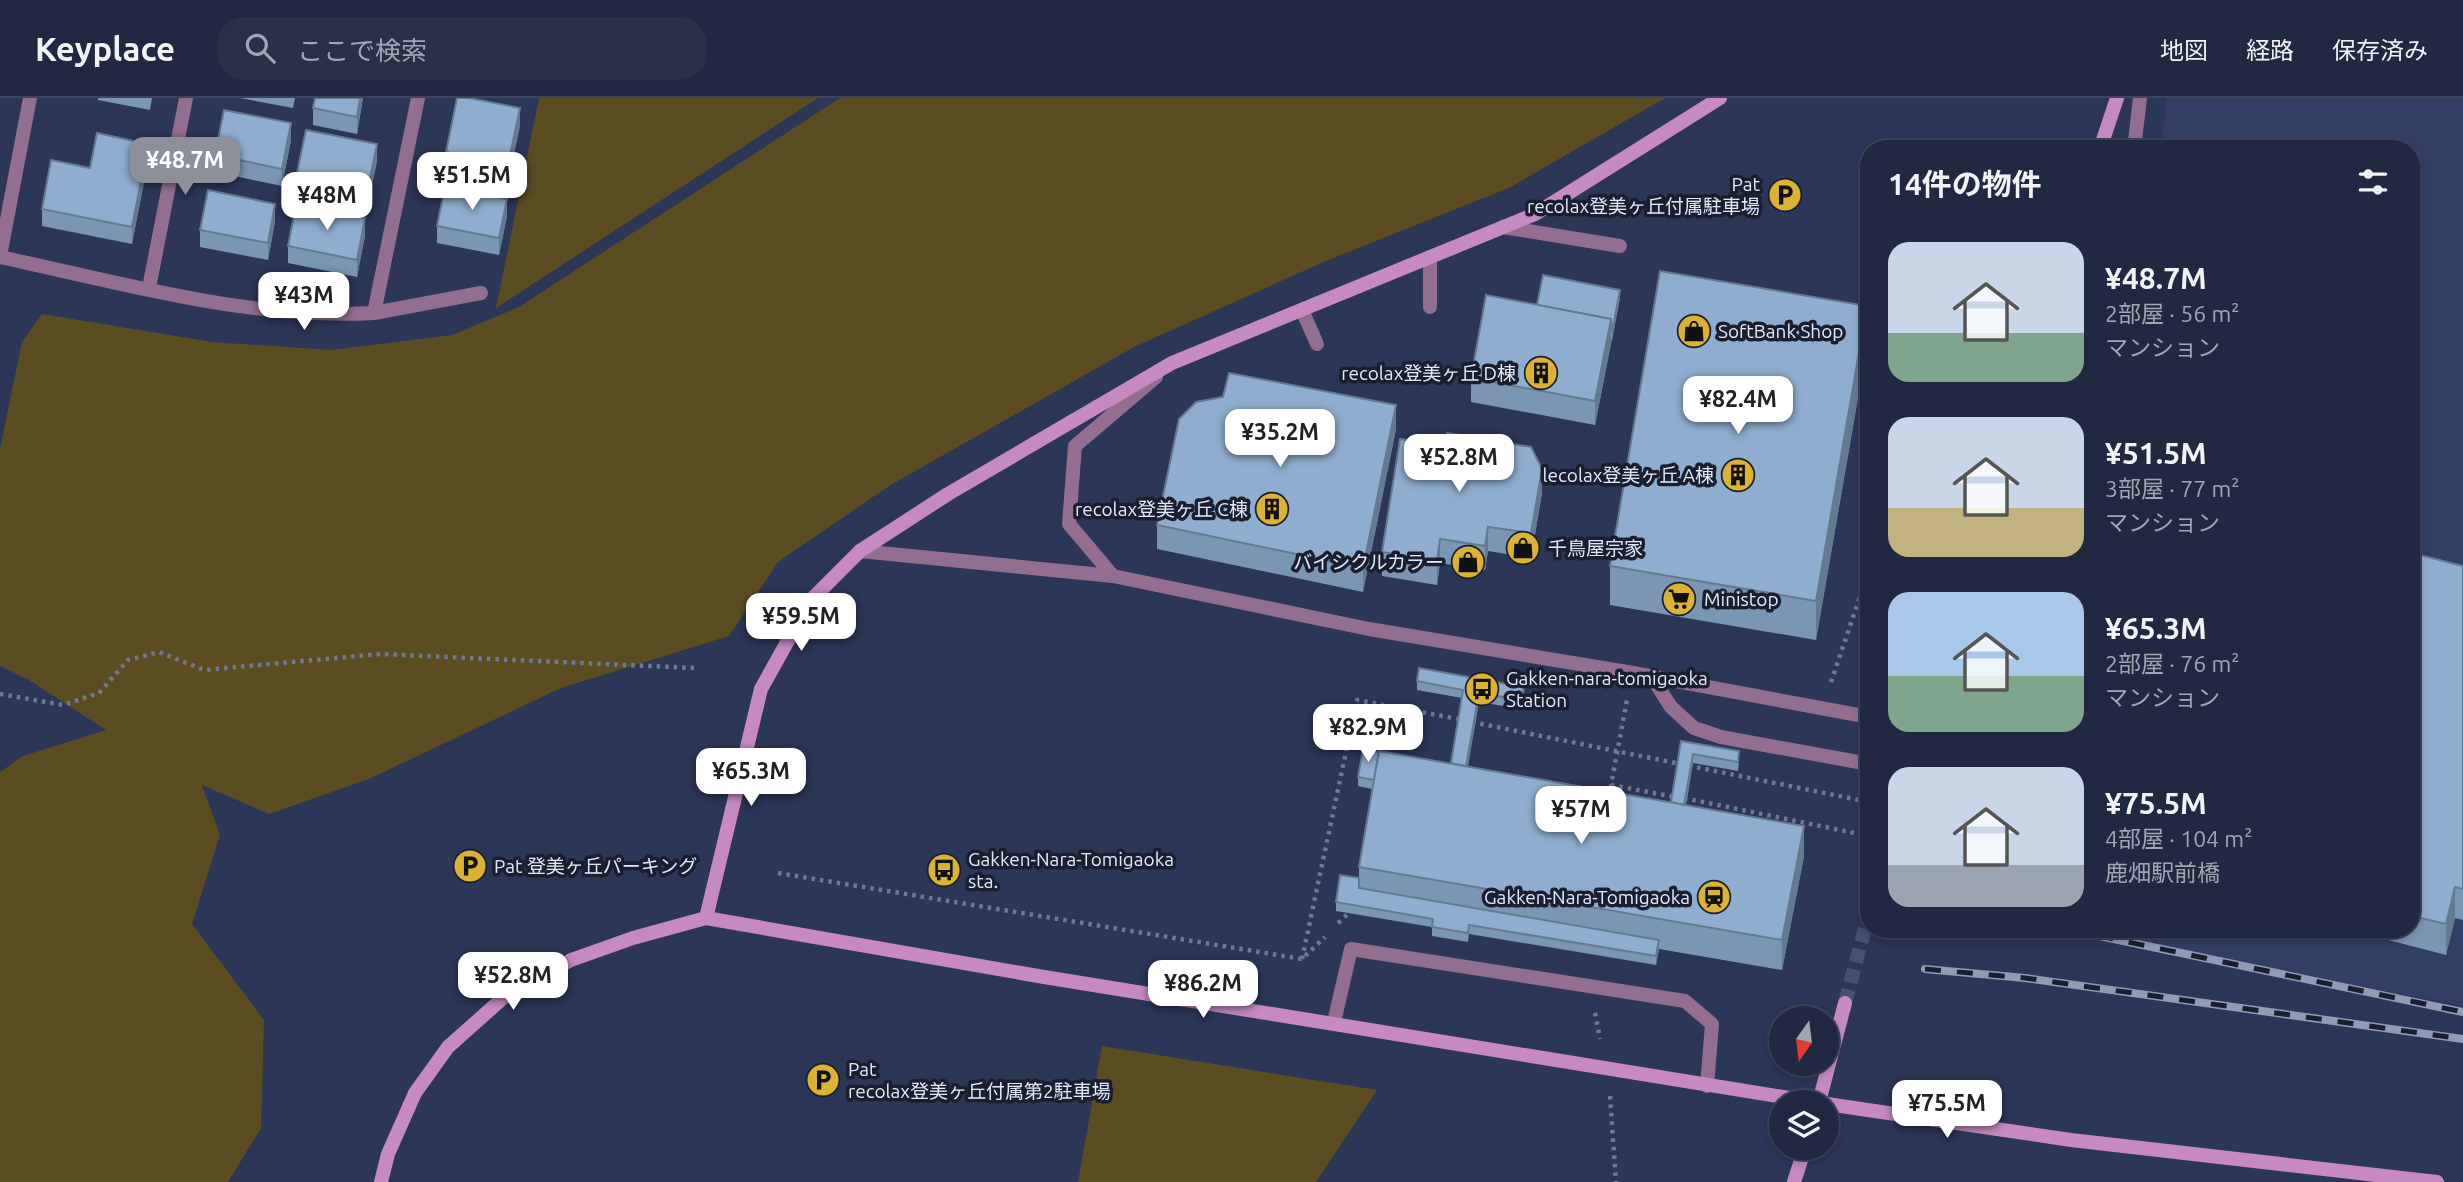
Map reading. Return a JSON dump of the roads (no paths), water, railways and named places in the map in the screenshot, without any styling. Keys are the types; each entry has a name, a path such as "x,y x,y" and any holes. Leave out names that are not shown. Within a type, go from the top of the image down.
{"street":[{"path":"30,98 0,256 262,311 321,316 374,313 481,293"},
{"path":"149,288 186,98"},
{"path":"374,313 418,98"},
{"path":"706,918 761,689 810,601 860,551 948,494 1172,363 1535,214 1720,98"},
{"path":"2103,140 2117,98"},
{"path":"2135,140 2140,98"},
{"path":"1503,227 1620,246"},
{"path":"1430,257 1430,307"},
{"path":"1302,310 1317,344"},
{"path":"1113,576 1069,524 1075,446 1172,363"},
{"path":"860,551 1113,576 1369,629 1651,676 1860,715"},
{"path":"1651,676 1671,707 1694,728 1721,737 1860,762"},
{"path":"381,1182 388,1154 415,1093 448,1046 503,998 571,960 633,938 706,918 1038,976 1334,1022 1769,1095"},
{"path":"1334,1022 1351,949 1685,1001 1712,1024 1707,1086"},
{"path":"1820,1090 1845,1003"},
{"path":"1839,1106 2071,1140 2437,1182"},
{"path":"1794,1182 1801,1160"}],"tunnel":[{"path":"1845,1003 1862,938"}],"railway":[{"path":"2109,938 2463,1012"},
{"path":"1925,969 2025,978 2463,1039"}],"place":[{"name":"Pat recolax登美ヶ丘付属駐車場","path":"1785,195"},
{"name":"SoftBank Shop","path":"1694,331"},
{"name":"recolax登美ヶ丘 D棟","path":"1541,373"},
{"name":"lecolax登美ヶ丘 A棟","path":"1738,475"},
{"name":"recolax登美ヶ丘 C棟","path":"1272,509"},
{"name":"千鳥屋宗家","path":"1523,548"},
{"name":"バイシクルカラー","path":"1468,562"},
{"name":"Ministop","path":"1679,599"},
{"name":"Gakken-nara-tomigaoka Station","path":"1482,689"},
{"name":"Pat 登美ヶ丘パーキング","path":"470,866"},
{"name":"Gakken-Nara-Tomigaoka sta.","path":"944,870"},
{"name":"Gakken-Nara-Tomigaoka","path":"1714,897"},
{"name":"Pat recolax登美ヶ丘付属第2駐車場","path":"823,1080"}]}
